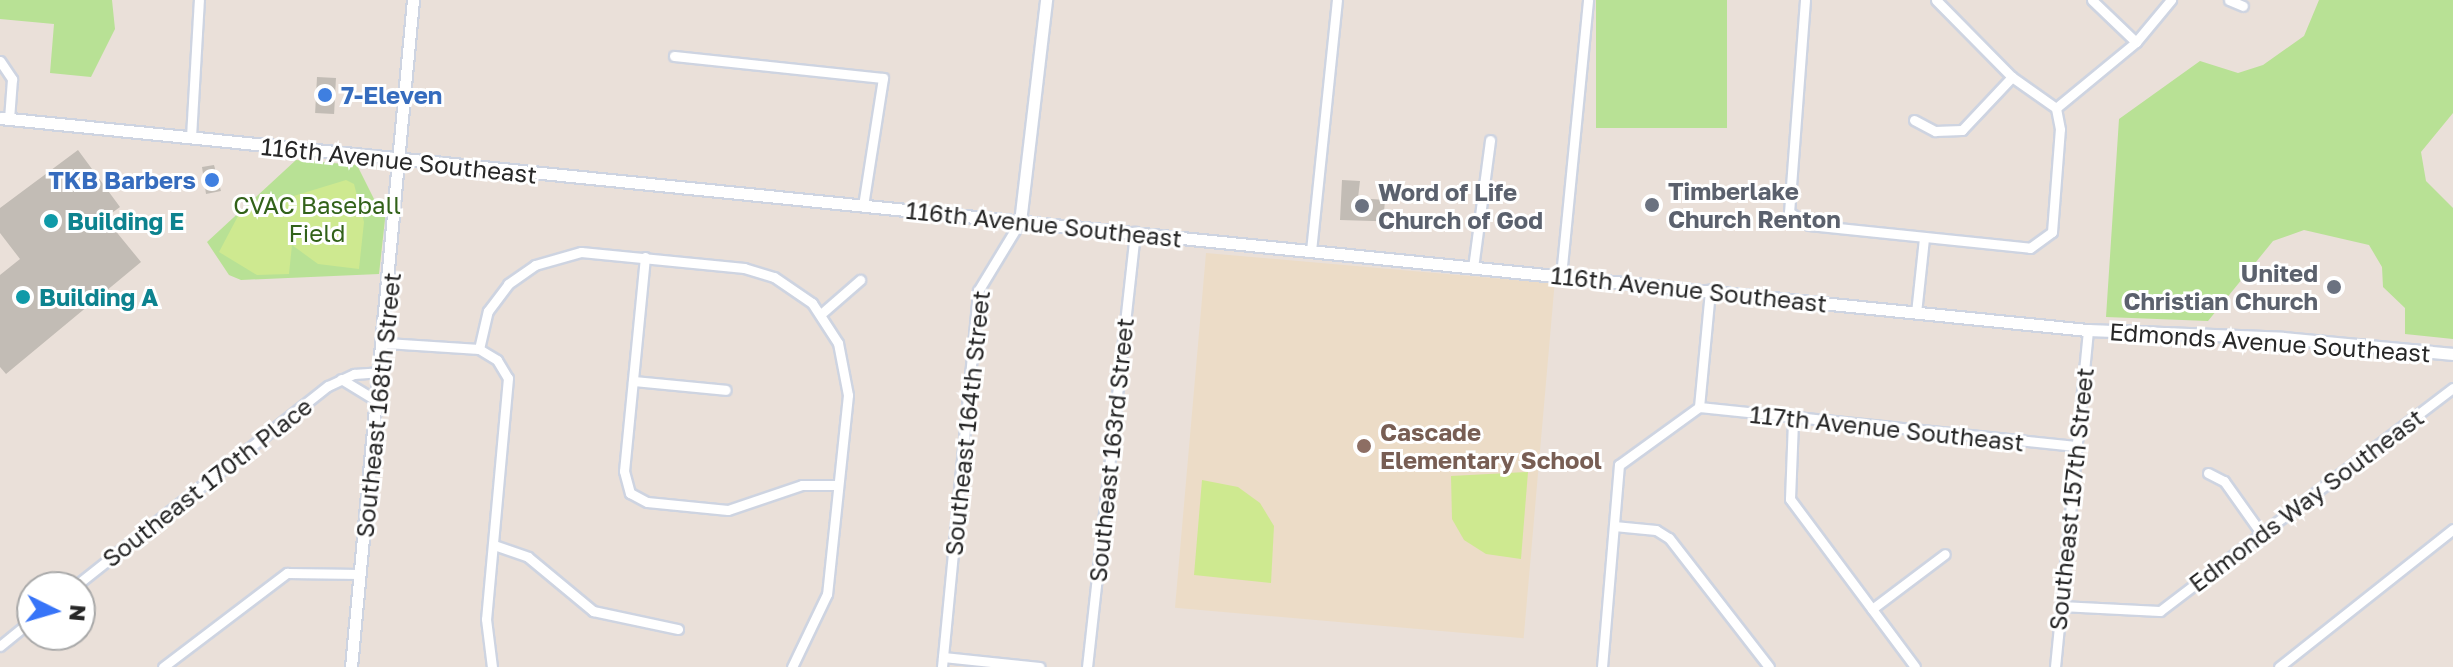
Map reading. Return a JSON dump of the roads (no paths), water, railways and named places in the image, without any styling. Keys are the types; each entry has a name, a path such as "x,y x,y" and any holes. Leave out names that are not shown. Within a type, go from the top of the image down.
{"street":[{"path":"191,137 199,0"},
{"name":"Southeast 168th Street","path":"351,667 403,162 413,0"},
{"name":"Southeast 164th Street","path":"943,662 978,291 1020,222 1046,0"},
{"path":"1311,251 1337,0"},
{"path":"1561,276 1588,0"},
{"path":"1805,0 1786,202 1798,220 1924,238 2030,248 2047,240 2060,129 2056,108 2012,77 1936,0"},
{"path":"2092,0 2136,42"},
{"path":"2056,108 2136,42 2171,0"},
{"path":"2229,0 2243,6"},
{"path":"674,56 883,78 863,206"},
{"path":"0,61 12,79 5,118"},
{"path":"1914,120 1935,131 1962,130 2012,77"},
{"name":"116th Avenue Southeast","path":"5,118 403,162 1135,232 2088,330"},
{"path":"1473,268 1490,140"},
{"name":"Southeast 163rd Street","path":"1087,667 1135,232"},
{"path":"1916,313 1924,238"},
{"path":"479,349 496,297 535,265 581,252 763,273 799,292 821,314 847,378 827,594 798,665"},
{"path":"645,257 624,471 630,493 647,502 728,510 802,485 838,485"},
{"path":"821,314 860,280"},
{"path":"1602,667 1619,465 1699,407 1710,290"},
{"name":"Edmonds Avenue Southeast","path":"2088,330 2283,338 2453,354"},
{"name":"Southeast 157th Street","path":"2055,667 2088,330"},
{"path":"386,343 479,349 497,360 510,386 486,636 492,667"},
{"name":"Southeast 170th Place","path":"95,571 341,379 382,372"},
{"path":"341,379 379,402"},
{"path":"633,381 726,390"},
{"name":"Edmonds Way Southeast","path":"2060,606 2160,611 2453,388"},
{"name":"117th Avenue Southeast","path":"1699,407 1793,421 2076,446"},
{"path":"1793,421 1790,499 1915,667"},
{"path":"2208,473 2224,481 2261,533"},
{"path":"1614,526 1656,530 1669,538 1769,667"},
{"path":"2279,667 2453,529"},
{"path":"494,545 528,557 593,611 678,629"},
{"path":"1872,609 1945,554"},
{"path":"163,667 287,573 360,574"},
{"path":"0,646 16,633"},
{"path":"943,662 1039,667"}],"place":[{"name":"7-Eleven","path":"325,95"},
{"name":"TKB Barbers","path":"212,180"},
{"name":"Timberlake Church Renton","path":"1652,205"},
{"name":"Word of Life Church of God","path":"1362,206"},
{"name":"Building E","path":"51,221"},
{"name":"United Christian Church","path":"2334,287"},
{"name":"Building A","path":"23,297"},
{"name":"Cascade Elementary School","path":"1364,446"}],"park label":[{"name":"CVAC Baseball Field","path":"317,219"}]}
